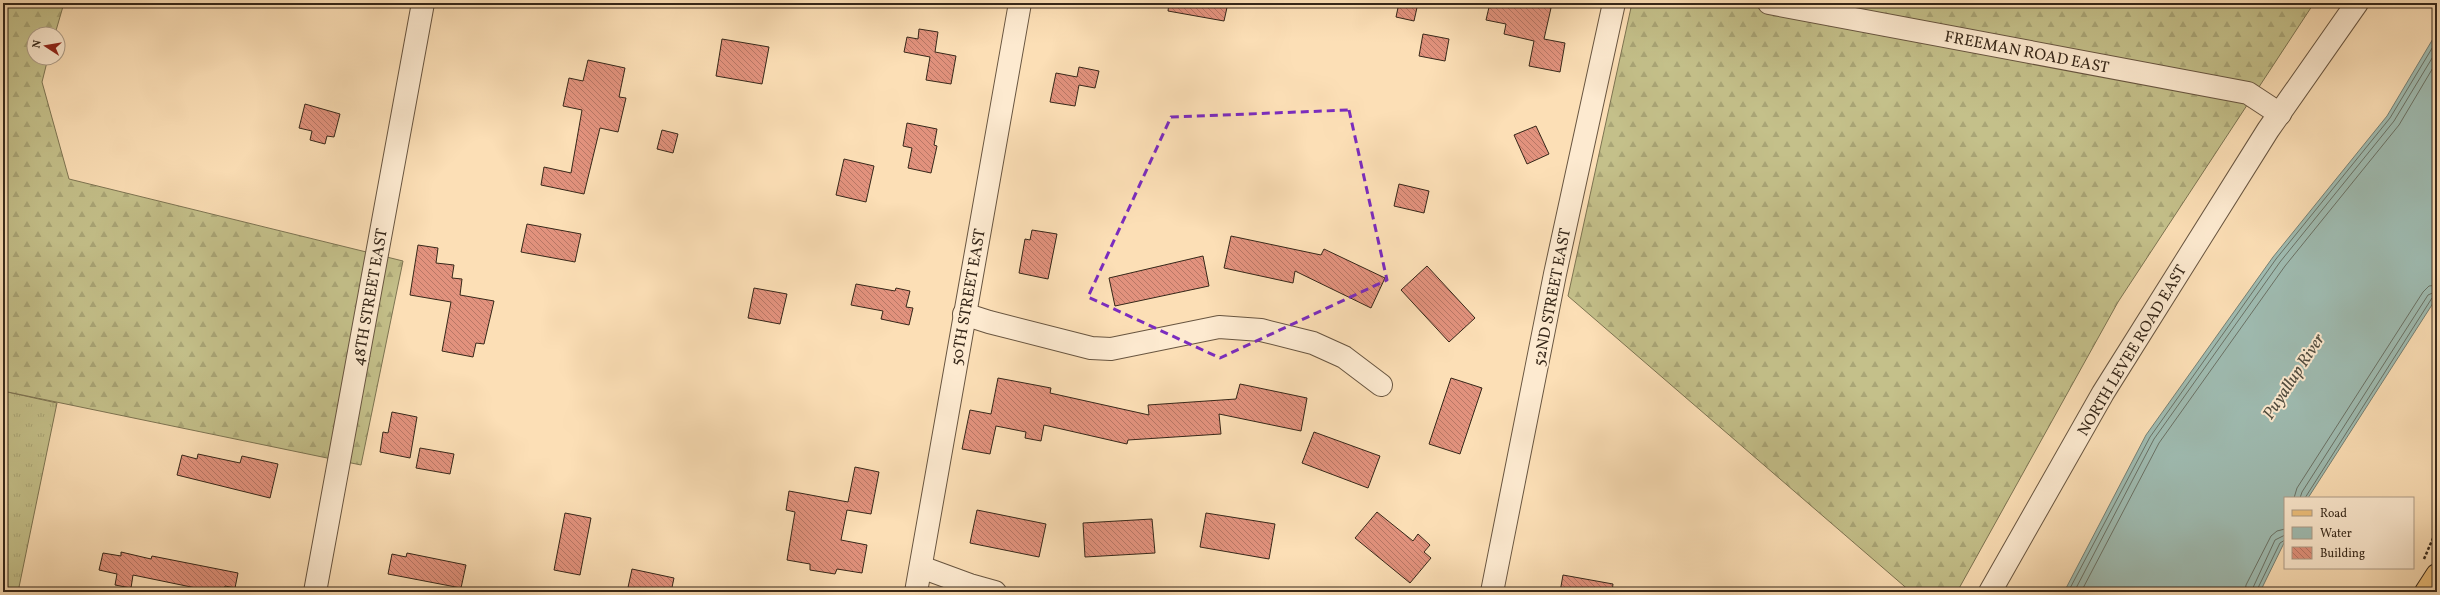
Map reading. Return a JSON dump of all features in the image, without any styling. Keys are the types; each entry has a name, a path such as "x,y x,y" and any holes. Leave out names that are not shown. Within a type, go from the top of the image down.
{"main road":[{"path":"2426,592 2437,575"}],"street":[{"name":"48TH STREET EAST","path":"315,592 423,3"},
{"name":"50TH STREET EAST","path":"916,592 1020,3"},
{"name":"52ND STREET EAST","path":"1492,592 1555,274 1614,3"},
{"name":"FREEMAN ROAD EAST","path":"1769,3 2248,93 2280,114"},
{"name":"NORTH LEVEE ROAD EAST","path":"1990,592 2103,393 2280,114 2357,3"},
{"path":"964,314 989,322 1091,348 1111,348 1219,327 1261,330 1314,343 1344,357 1381,385"},
{"path":"921,567 970,585 995,592"}],"highlighted area":[{"path":"1349,110 1387,280 1220,358 1088,297 1171,117"}],"green space":[{"path":"3,3 64,3 57,26 26,26 26,66 46,66 42,82 69,179 403,261 361,465 3,391"},
{"path":"1632,3 2314,3 2118,302 1957,592 1911,592 1568,296"},
{"path":"3,391 57,403 18,592 3,592"}],"water":[{"name":"Puyallup River","path":"2437,32 2437,297 2309,497 2284,497 2284,543 2260,592 2064,592 2146,435 2273,257 2387,116"}],"building":[{"path":"1169,3 1228,3 1224,21 1168,11"},
{"path":"1399,3 1418,3 1414,21 1396,17"},
{"path":"1490,3 1530,3 1551,8 1544,39 1565,43 1560,72 1529,66 1534,41 1504,34 1506,24 1486,20"},
{"path":"919,29 938,32 935,52 956,56 951,84 926,80 930,57 904,52 907,37 918,39"},
{"path":"1423,34 1449,39 1445,61 1419,56"},
{"path":"722,39 769,47 762,84 716,76"},
{"path":"588,60 625,68 619,97 626,98 618,132 600,128 584,194 541,185 544,167 571,173 582,110 563,106 569,78 583,81"},
{"path":"1079,67 1099,71 1095,88 1079,85 1075,106 1050,102 1056,73 1077,77"},
{"path":"305,104 340,114 334,137 327,136 325,144 310,140 312,131 299,128"},
{"path":"907,123 937,129 934,145 937,146 931,173 908,168 912,148 903,146"},
{"path":"1536,126 1549,154 1527,164 1514,135"},
{"path":"662,130 678,134 673,153 657,149"},
{"path":"844,159 874,166 866,202 836,195"},
{"path":"1399,184 1429,191 1424,213 1394,206"},
{"path":"527,224 581,234 575,262 521,252"},
{"path":"1032,230 1057,234 1048,279 1019,273 1025,239 1030,240"},
{"path":"1231,236 1321,255 1324,249 1385,278 1371,308 1295,271 1293,283 1224,268"},
{"path":"418,245 438,248 436,263 454,265 452,278 462,279 460,295 494,301 484,344 476,343 473,357 442,351 451,302 410,295"},
{"path":"1203,256 1209,286 1115,306 1109,278"},
{"path":"1427,266 1475,318 1449,342 1401,290"},
{"path":"856,284 895,291 896,288 910,291 906,307 913,308 909,325 881,319 883,311 851,305"},
{"path":"754,288 787,294 780,324 748,318"},
{"path":"998,378 1051,388 1050,393 1149,415 1148,405 1236,399 1240,384 1307,398 1301,431 1219,414 1221,434 1128,440 1127,444 1044,425 1041,441 1025,438 1026,432 996,426 990,454 962,449 970,410 991,414"},
{"path":"1451,378 1482,388 1460,454 1429,444"},
{"path":"392,412 417,417 410,458 380,452 383,432 388,433"},
{"path":"1314,432 1380,456 1368,488 1302,463"},
{"path":"420,448 454,454 450,474 416,468"},
{"path":"198,454 240,463 242,456 278,464 270,498 177,475 182,455 197,459"},
{"path":"855,467 879,472 871,514 847,510 841,540 867,545 862,573 837,569 835,574 810,570 810,564 787,560 795,512 786,510 789,491 848,502"},
{"path":"977,510 1046,524 1039,557 970,543"},
{"path":"1377,512 1413,541 1418,534 1430,545 1424,552 1431,558 1410,583 1355,538"},
{"path":"565,513 591,518 580,575 554,570"},
{"path":"1206,513 1275,524 1269,559 1200,547"},
{"path":"1152,519 1155,553 1085,557 1083,523"},
{"path":"121,552 151,559 152,556 238,573 235,588 225,586 223,592 195,592 196,588 133,575 131,588 115,585 117,574 99,570 103,553 121,556"},
{"path":"407,553 466,565 461,588 388,574 392,554 406,557"},
{"path":"632,569 674,578 671,592 627,592"},
{"path":"1563,575 1613,584 1612,592 1560,592"}]}
